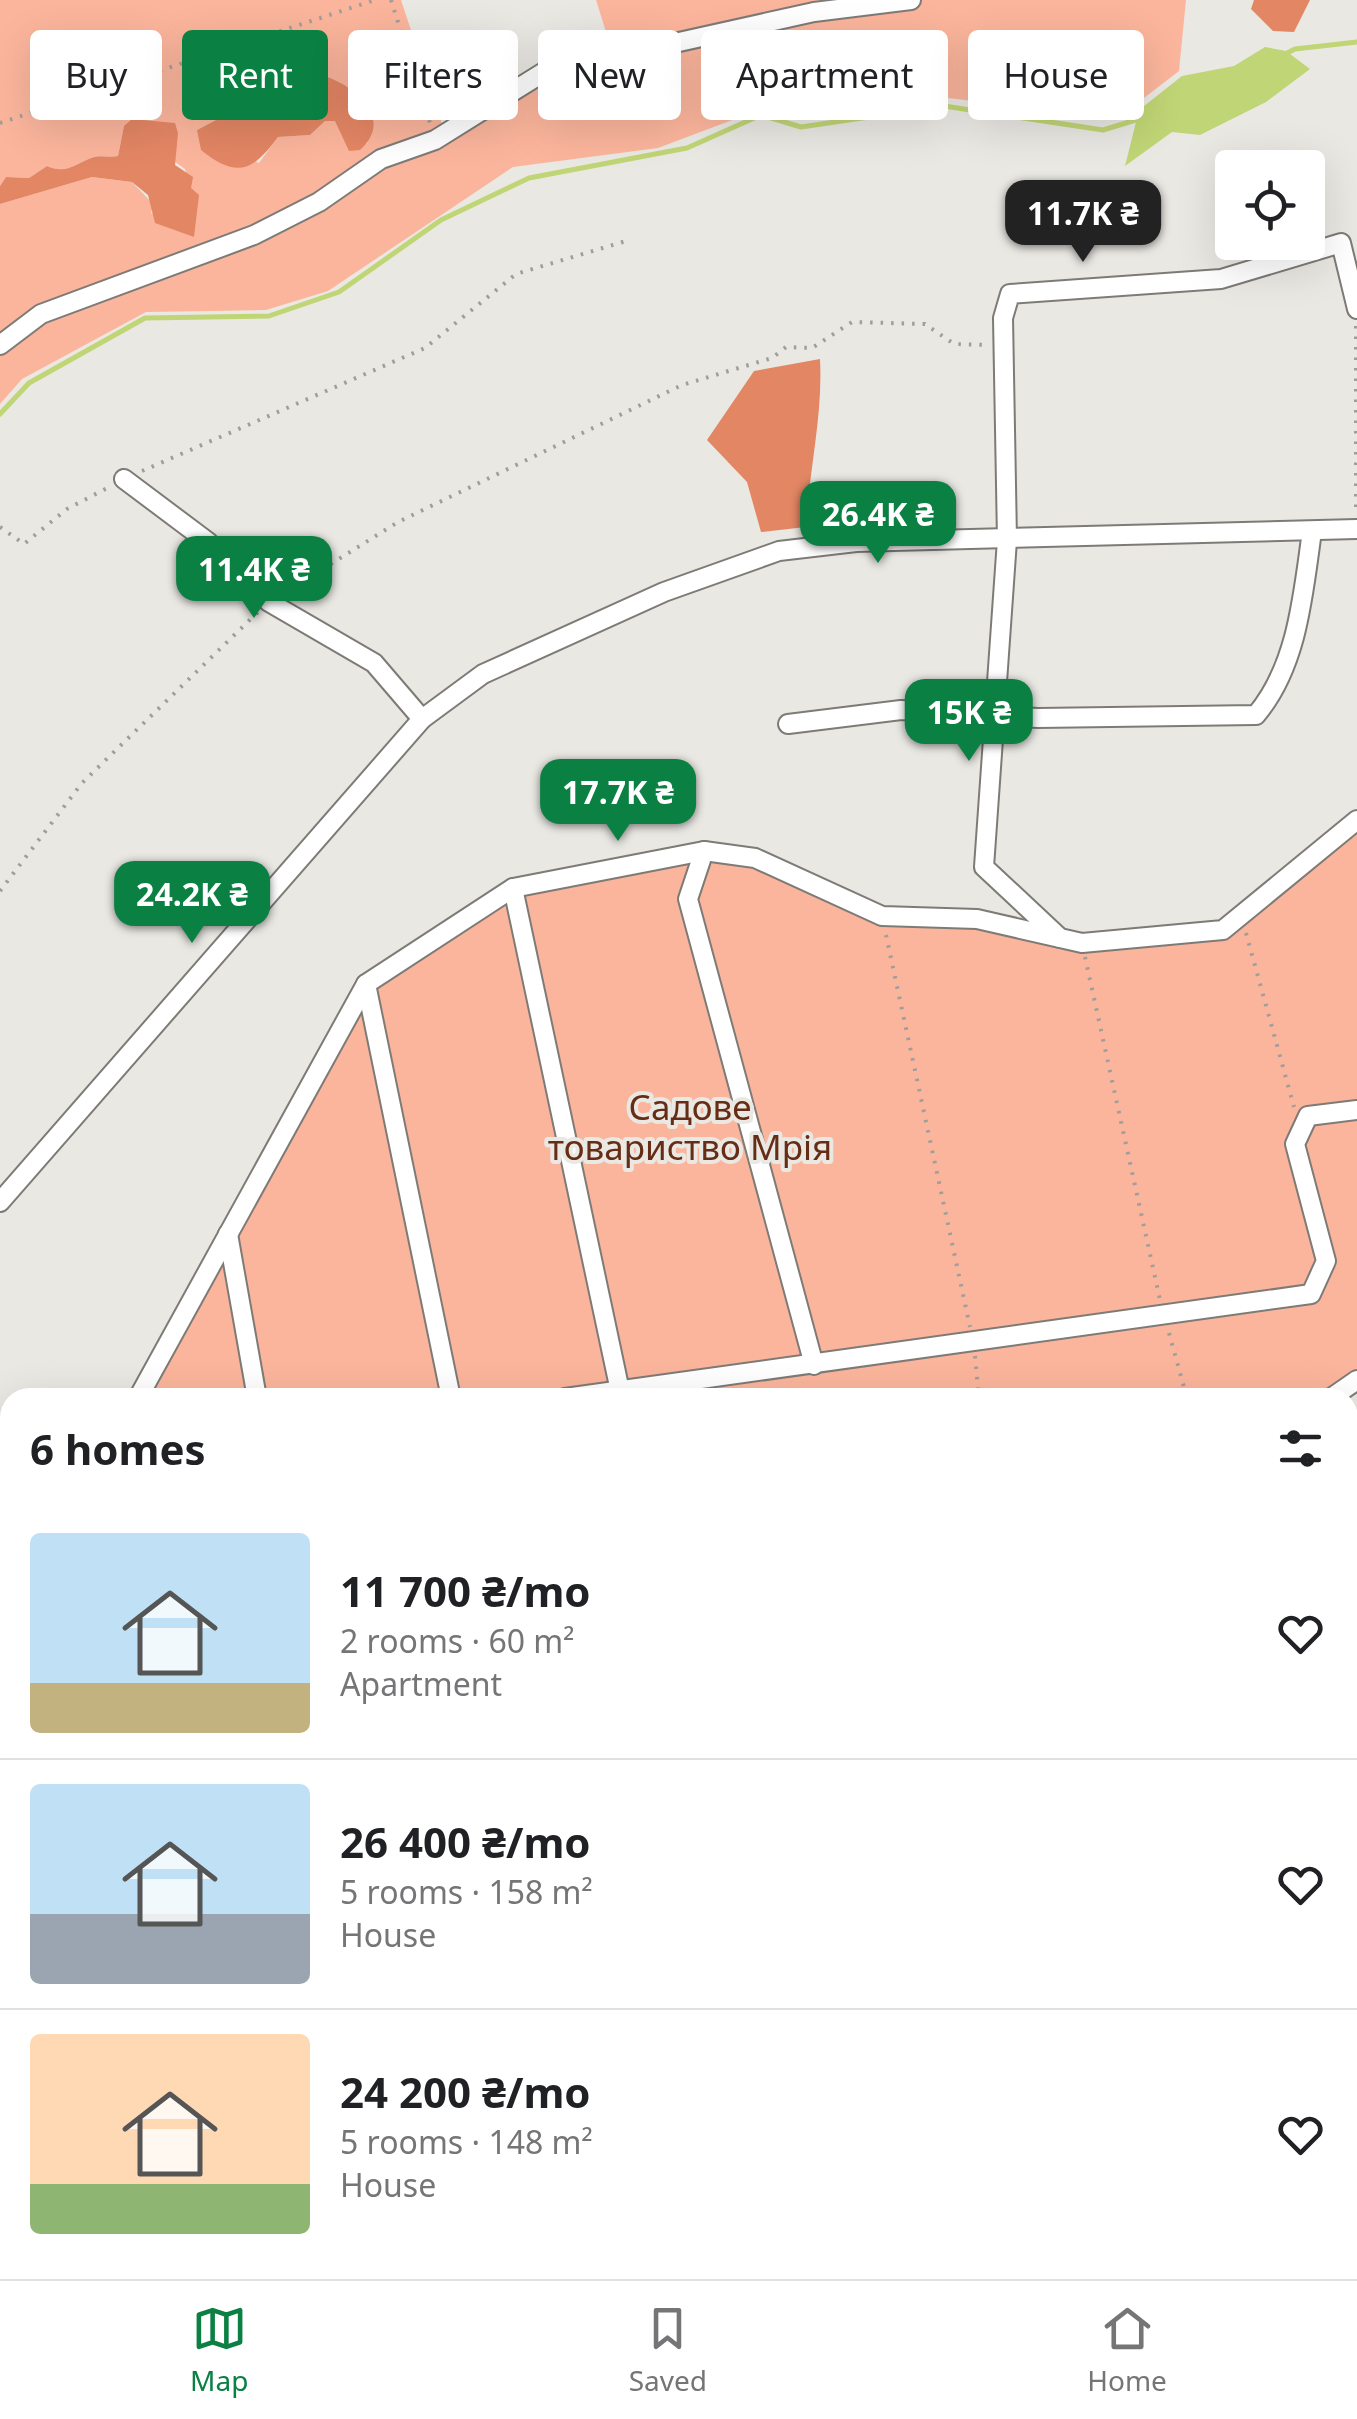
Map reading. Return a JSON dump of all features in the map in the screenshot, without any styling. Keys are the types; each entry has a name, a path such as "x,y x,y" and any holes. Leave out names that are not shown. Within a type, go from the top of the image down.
{"street":[{"path":"0,345 41,314 254,235 319,202 381,159 435,140 544,72 814,12 911,0"},
{"path":"1060,938 984,867 1007,540 1003,318 1010,294 1221,279 1342,243 1356,308"},
{"path":"124,479 208,542 269,602 374,663 422,719"},
{"path":"1,1200 422,719 482,674 664,592 779,550 856,542 1357,529"},
{"path":"788,724 900,710 996,715 1256,714 1278,689 1302,607 1312,531"},
{"path":"143,1388 366,984 513,888 704,851 756,858 882,916 976,919 1082,943 1224,930 1357,820"},
{"path":"704,851 688,899 814,1365"},
{"path":"513,888 619,1388"},
{"path":"366,984 449,1388"},
{"path":"642,1388 1310,1294 1326,1262 1296,1144 1308,1116 1357,1110"},
{"path":"228,1234 255,1388"}],"path":[{"path":"0,123 375,0"},
{"path":"391,0 435,140"},
{"path":"0,528 24,544 67,509 124,479 425,348 516,274 626,240"},
{"path":"1356,308 1357,529"},
{"path":"0,891 82,783 269,602 398,522 682,385 772,358 786,347 812,348 852,322 925,324 954,344 1004,346"},
{"path":"1241,915 1301,1131"},
{"path":"882,916 973,1342 978,1388"},
{"path":"1082,943 1163,1312 1184,1388"}],"green space":[{"path":"0,0 401,0 411,30 348,30 348,120 441,120 443,127 454,120 518,120 518,80 538,68 538,120 681,120 681,30 605,30 596,0 1186,0 1179,71 1144,98 1144,30 968,30 968,100 948,98 948,30 701,30 701,120 732,120 658,148 513,167 328,291 266,310 146,312 22,379 0,404 0,204 92,177 132,182 153,204 151,214 191,188 185,169 124,126 118,156 94,157 66,169 47,166 29,178 6,177 0,186"},
{"name":"Садове товариство Мрія","path":"1357,820 1357,1380 1345,1388 144,1388 366,984 513,888 704,851 755,858 882,916 977,919 1082,943 1223,930"}],"shaded area":[{"path":"1254,0 1310,0 1294,32 1273,31 1251,9"},
{"path":"1265,47 1286,51 1310,69 1266,102 1200,135 1172,132 1125,166 1136,120 1144,120 1144,106 1182,76 1234,66"},
{"path":"328,78 348,88 348,120 374,123 371,136 360,150 349,151 335,121 325,121 310,135 278,137 252,164 235,168 201,150 197,130 216,120 328,120"},
{"path":"131,120 175,123 175,165 193,177 191,188 199,195 194,237 155,223 148,195 132,182 92,177 0,204 0,186 6,177 29,178 47,166 66,169 94,157 118,156 124,126"},
{"path":"820,359 820,401 806,527 761,532 747,482 707,440 754,371"}],"waterway":[{"path":"1283,55 1295,49 1357,42"},
{"path":"0,414 29,383 145,318 269,316 339,292 441,220 529,178 687,148 761,115 801,127 944,106 968,110"},
{"path":"1037,120 1103,130 1136,120"}]}
